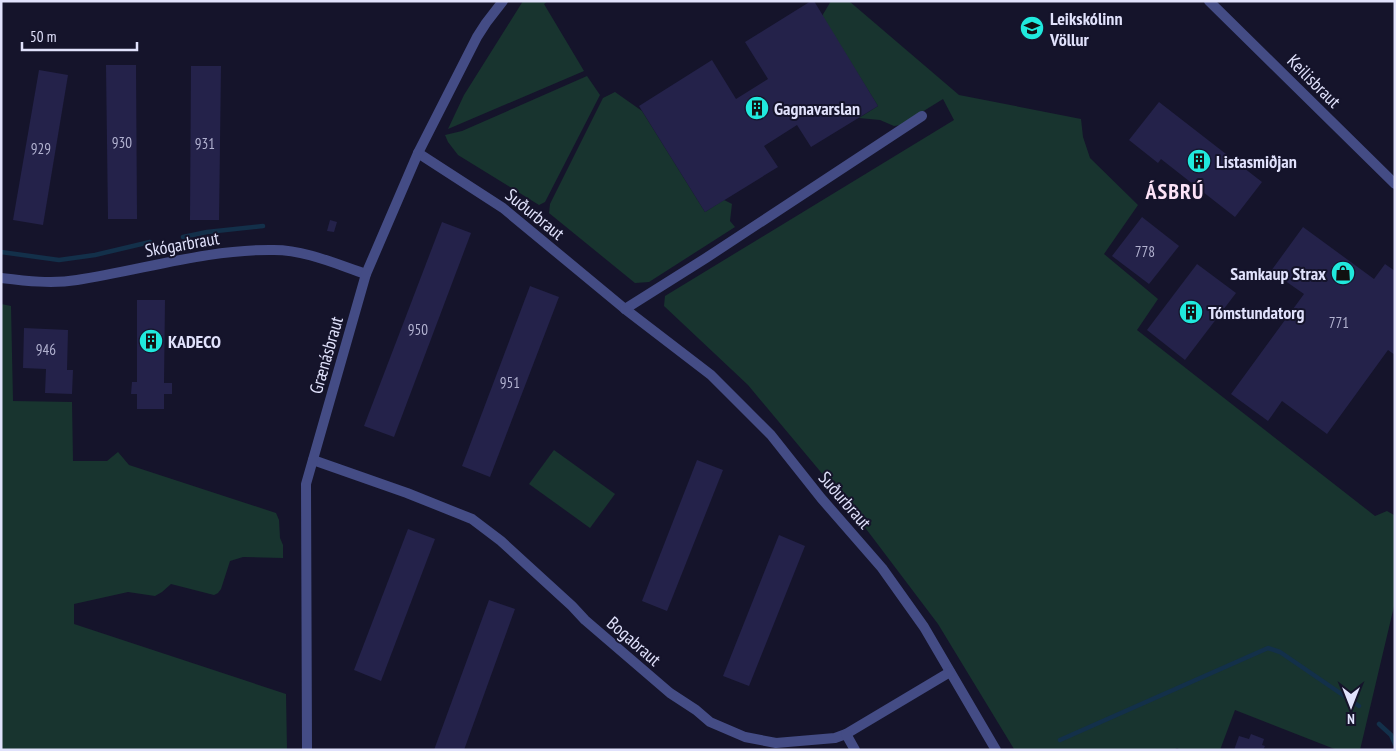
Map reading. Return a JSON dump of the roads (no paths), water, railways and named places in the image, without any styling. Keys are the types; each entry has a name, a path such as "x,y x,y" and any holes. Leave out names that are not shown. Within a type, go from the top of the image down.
{"street":[{"name":"Grænásbraut","path":"308,750 306,484 366,274 418,153 477,37 503,1"},
{"name":"Keilisbraut","path":"1210,1 1395,184"},
{"path":"625,309 922,116"},
{"name":"Suðurbraut","path":"418,153 503,208 625,309 711,375 771,435 821,498 882,568 924,627 996,750"},
{"name":"Skógarbraut","path":"1,278 35,281 76,280 232,252 275,250 313,256 366,274"},
{"name":"Bogabraut","path":"313,460 407,493 472,519 501,541 585,620 670,693 710,722 745,737 776,743 835,738 846,734 950,672"},
{"path":"846,734 855,750"}],"waterway":[{"path":"183,237 207,232 263,226"},
{"path":"1,252 59,260 95,255 150,242"},
{"path":"1060,740 1268,648 1280,652 1359,706"},
{"path":"1379,724 1391,735 1395,744"}],"place":[{"name":"Leikskólinn Völlur","path":"1032,28"},
{"name":"Gagnavarslan","path":"757,108"},
{"name":"Listasmiðjan","path":"1199,161"},
{"name":"Samkaup Strax","path":"1343,273"},
{"name":"Tómstundatorg","path":"1191,312"},
{"name":"KADECO","path":"151,341"}],"district":[{"name":"ÁSBRÚ","path":"1175,191"}]}
